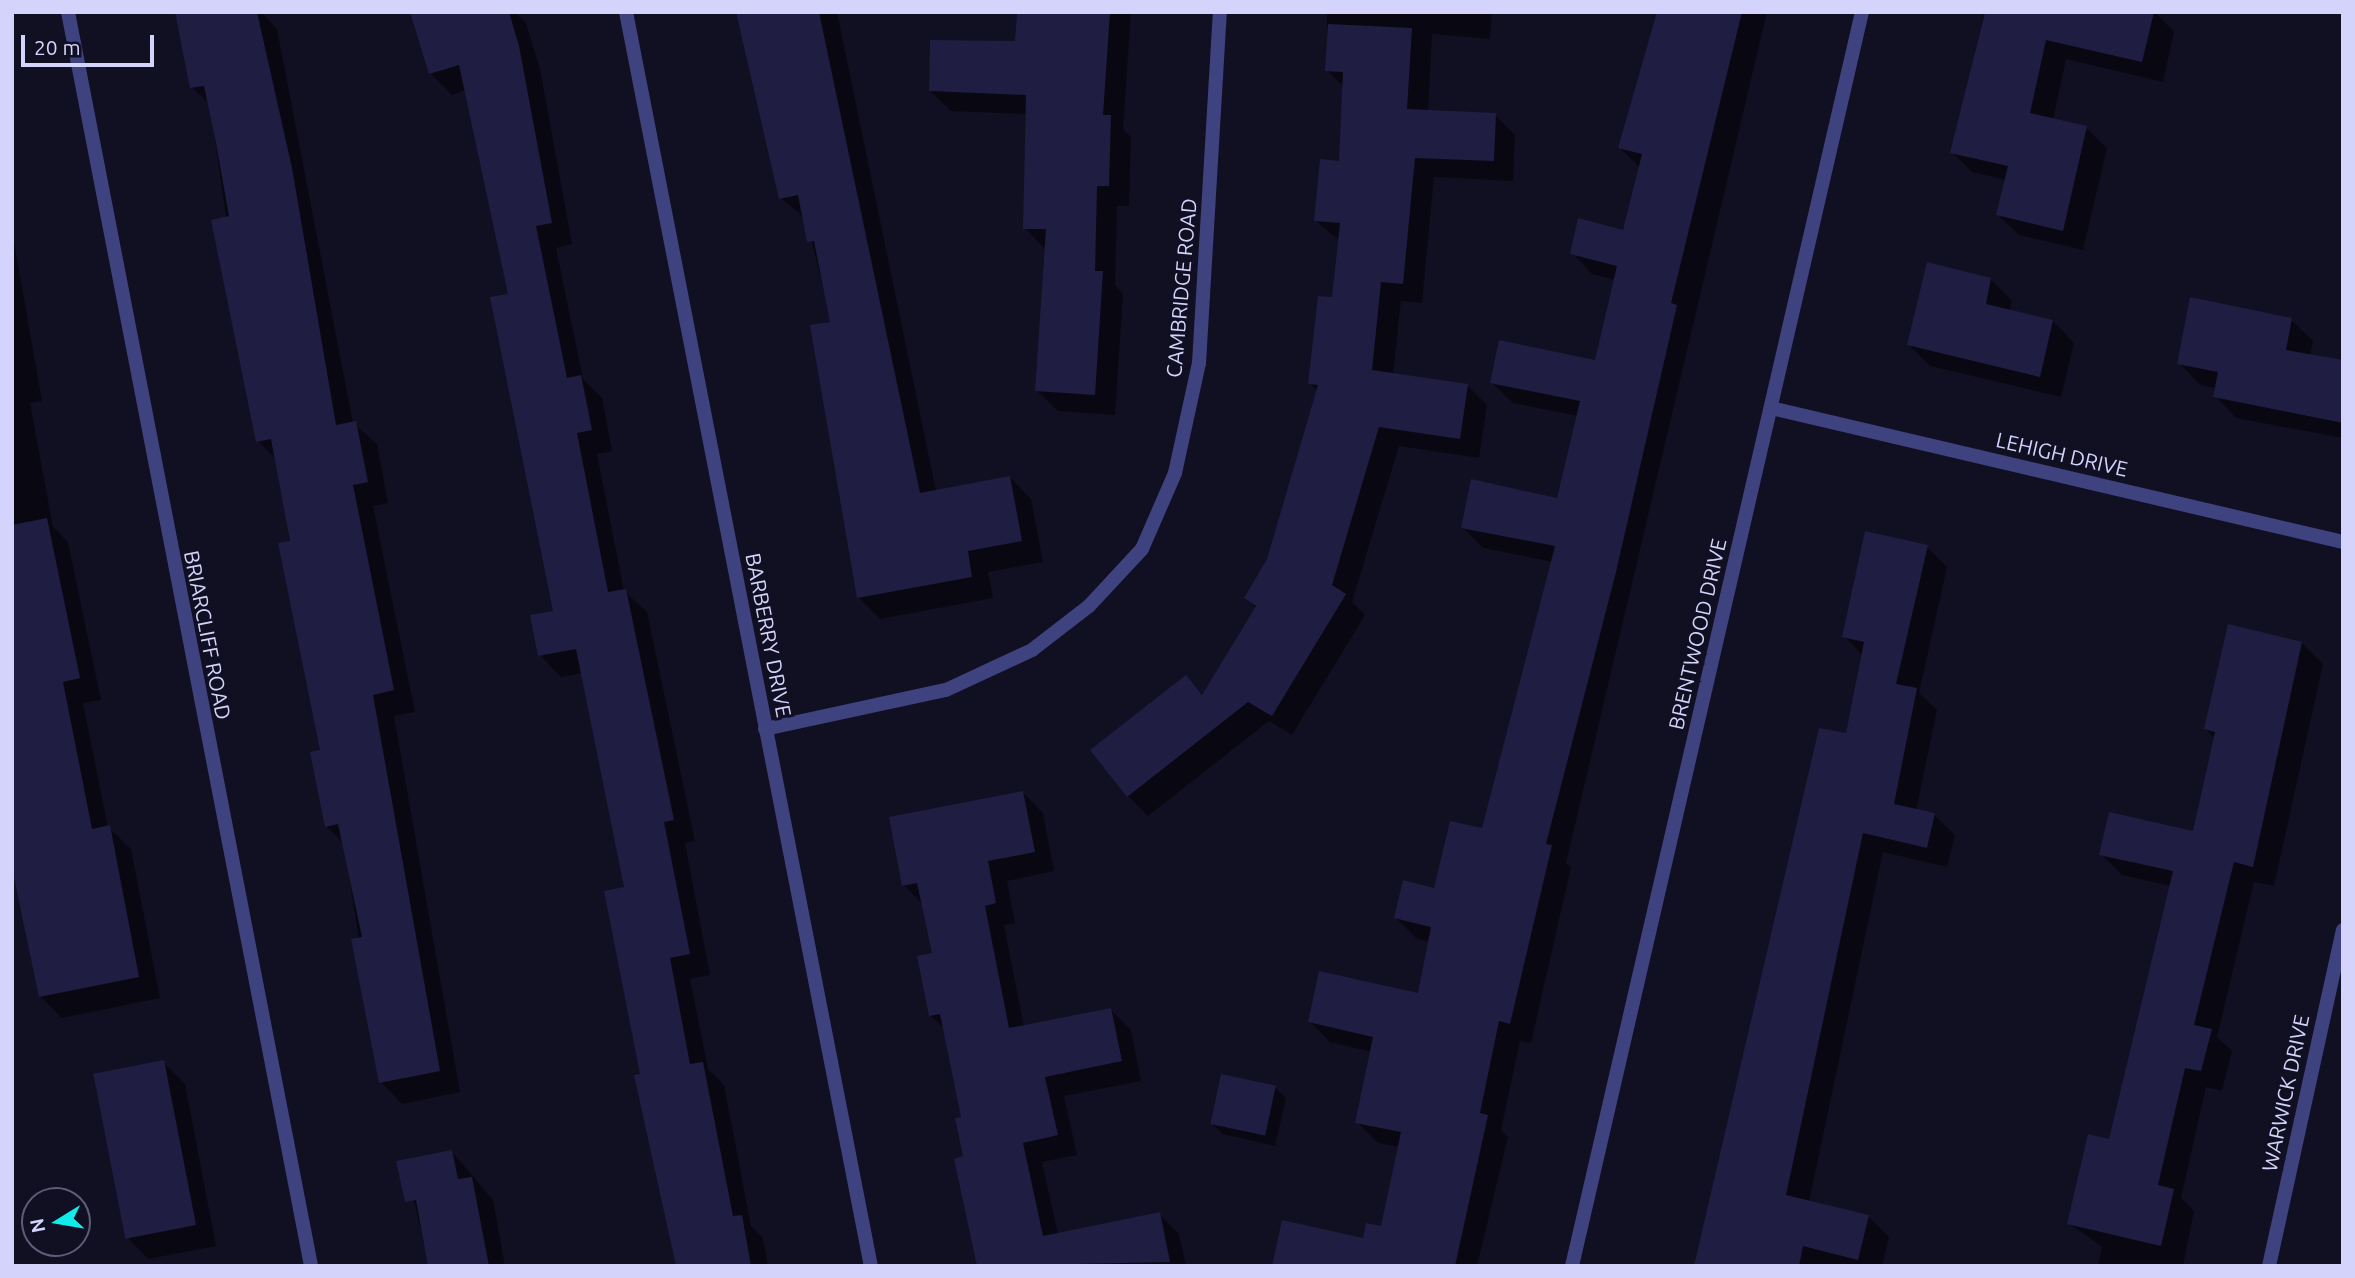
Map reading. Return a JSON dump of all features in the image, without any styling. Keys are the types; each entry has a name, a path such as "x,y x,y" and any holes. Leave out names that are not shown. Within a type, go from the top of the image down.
{"street":[{"name":"BRIARCLIFF ROAD","path":"68,12 311,1266"},
{"name":"BARBERRY DRIVE","path":"626,12 871,1266"},
{"name":"CAMBRIDGE ROAD","path":"765,729 946,690 1032,650 1089,606 1142,549 1175,473 1199,363 1220,12"},
{"name":"BRENTWOOD DRIVE","path":"1572,1266 1863,12"},
{"name":"LEHIGH DRIVE","path":"1771,408 2343,542"},
{"name":"WARWICK DRIVE","path":"2269,1266 2343,930"}],"building":[{"path":"175,12 257,12 292,168 336,425 356,421 368,482 353,485 394,690 373,695 440,1071 379,1083 351,939 362,937 338,824 325,827 310,752 320,750 278,543 290,541 271,439 256,442 211,220 229,216 216,143 204,86 190,88"},
{"path":"410,12 509,12 519,46 552,223 536,226 567,378 581,375 592,430 577,433 608,592 626,589 674,820 664,822 690,954 670,958 690,1064 703,1062 733,1216 742,1215 751,1266 676,1266 634,1075 640,1074 604,891 624,887 576,649 538,656 530,615 553,611 490,297 508,294 459,65 429,74"},
{"path":"736,12 819,12 920,493 1010,476 1022,541 968,551 972,577 857,598 810,325 830,322 814,241 807,242 798,195 779,199"},
{"path":"1110,12 1103,115 1111,115 1109,186 1097,186 1095,271 1103,271 1095,395 1035,391 1046,229 1023,229 1026,95 929,91 930,40 1015,41 1017,13"},
{"path":"1657,12 1742,12 1671,303 1677,305 1616,572 1546,844 1552,845 1510,1024 1499,1021 1480,1113 1488,1115 1455,1266 1272,1266 1282,1220 1363,1238 1366,1223 1381,1226 1401,1132 1355,1123 1373,1037 1308,1022 1319,971 1418,993 1431,927 1394,918 1403,880 1434,888 1450,821 1482,828 1555,546 1461,528 1471,479 1557,498 1580,401 1490,383 1499,340 1595,360 1617,266 1570,254 1578,218 1623,230 1642,154 1618,148"},
{"path":"1985,12 2154,12 2142,62 2046,40 2030,113 2087,126 2063,231 1996,215 2008,166 1950,153"},
{"path":"1328,24 1412,28 1407,109 1496,113 1494,161 1415,158 1403,284 1381,282 1372,370 1468,384 1460,439 1379,427 1332,585 1346,594 1272,716 1248,702 1127,797 1090,750 1186,675 1202,695 1256,606 1244,598 1267,559 1318,385 1308,384 1318,296 1332,297 1340,223 1314,221 1320,159 1339,161 1343,72 1325,71"},
{"path":"1927,262 1991,278 1986,304 2053,320 2040,377 1907,345"},
{"path":"2190,297 2292,318 2286,350 2343,360 2343,423 2213,397 2218,372 2177,364"},
{"path":"47,518 80,678 63,682 92,829 110,825 139,977 39,997 12,868 12,525"},
{"path":"1865,531 1928,545 1896,684 1917,688 1894,804 1935,813 1927,848 1863,833 1786,1195 1869,1215 1858,1260 1803,1246 1799,1266 1694,1266 1819,728 1846,733 1864,642 1842,637"},
{"path":"2228,624 2302,642 2253,867 2234,862 2194,1025 2212,1029 2201,1071 2185,1068 2158,1185 2174,1189 2161,1246 2067,1224 2088,1134 2109,1139 2173,871 2099,855 2109,812 2193,831 2215,732 2204,729"},
{"path":"1023,791 1035,852 988,861 996,903 985,906 1009,1028 1111,1008 1122,1061 1045,1077 1058,1135 1023,1143 1043,1236 1160,1212 1170,1262 977,1266 954,1159 963,1156 955,1118 961,1117 940,1014 929,1016 917,956 932,953 917,883 902,886 889,817"},
{"path":"164,1060 196,1225 125,1239 93,1074"},
{"path":"1221,1074 1276,1086 1265,1136 1210,1124"},
{"path":"452,1150 458,1179 472,1177 489,1266 428,1266 416,1200 405,1202 396,1161"}]}
